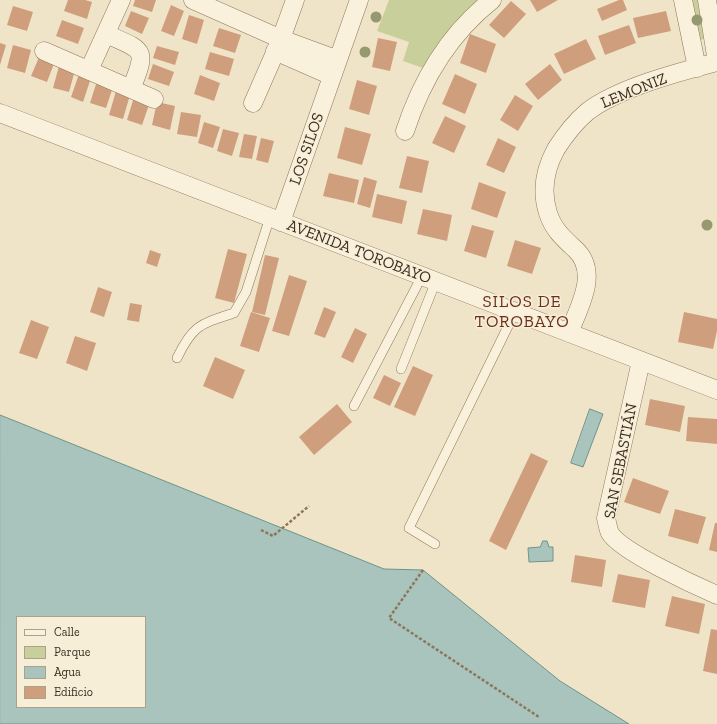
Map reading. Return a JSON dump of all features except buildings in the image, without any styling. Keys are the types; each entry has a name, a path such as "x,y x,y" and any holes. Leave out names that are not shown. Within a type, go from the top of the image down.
{"street":[{"path":"89,70 121,0"},
{"path":"193,0 278,45 335,68"},
{"path":"253,103 278,45 295,0"},
{"name":"LOS SILOS","path":"276,220 335,68 359,0"},
{"path":"405,131 420,89 442,51 469,20 492,0"},
{"path":"683,0 697,68"},
{"path":"707,0 717,62"},
{"path":"106,34 133,46 139,52 142,64 131,89"},
{"path":"44,51 154,99"},
{"name":"LEMONIZ","path":"569,333 581,301 587,275 586,268 579,253 559,234 548,214 544,191 547,168 552,158 571,128 598,105 638,87 717,62"},
{"name":"AVENIDA TOROBAYO","path":"0,113 717,390"},
{"name":"SAN SEBASTIÁN","path":"641,361 606,518 610,532 620,544 650,562 717,595"}],"lane":[{"path":"177,358 188,336 205,322 234,312 246,292 276,220"},
{"path":"401,369 429,279"},
{"path":"354,406 429,279"},
{"path":"435,544 409,528 515,312"}],"path":[{"path":"261,530 273,536 308,506"},
{"path":"422,570 389,618 539,717"}],"green space":[{"path":"389,0 482,0 457,21 423,68 403,61 409,42 377,31"},
{"path":"690,0 701,0 706,38 698,41"}],"water":[{"path":"590,409 603,414 583,467 571,463"},
{"path":"0,415 384,569 423,570 560,681 629,724 0,724"},
{"path":"543,541 547,541 549,547 553,547 553,561 529,562 528,548 540,547"}],"district":[{"name":"SILOS DE TOROBAYO","path":"522,312"}]}
